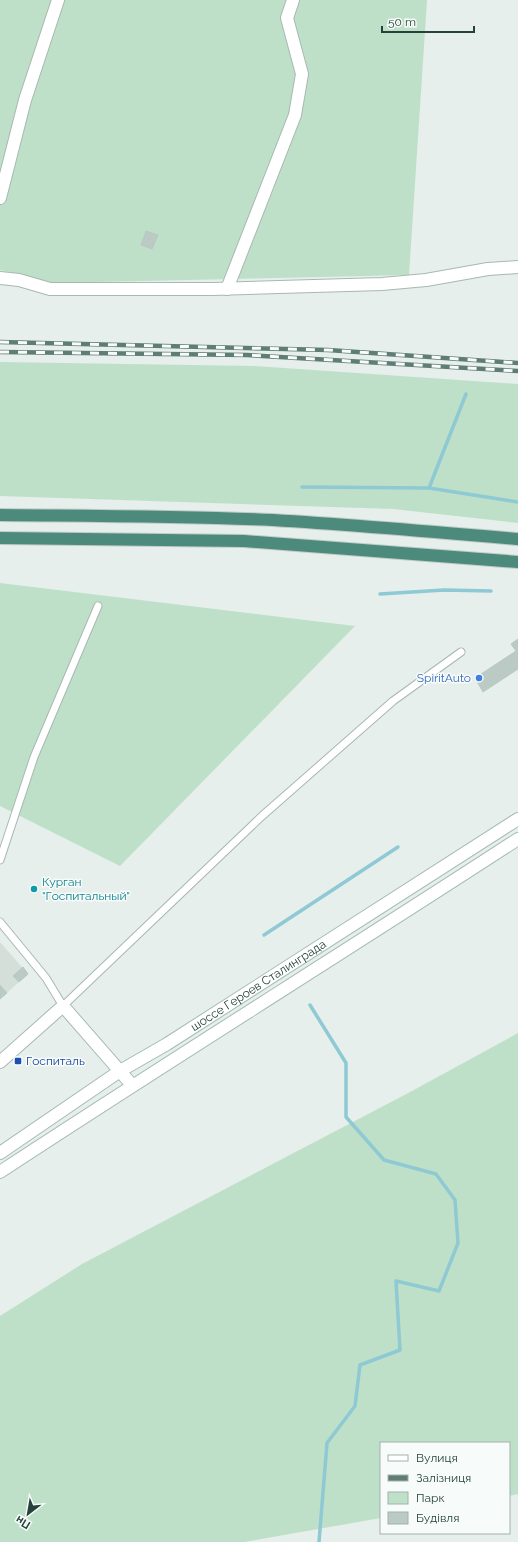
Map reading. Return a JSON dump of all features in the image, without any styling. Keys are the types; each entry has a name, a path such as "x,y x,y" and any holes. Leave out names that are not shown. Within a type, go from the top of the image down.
{"highway":[{"path":"0,515 272,520 383,527 518,539"},
{"path":"0,538 244,542 518,562"}],"main road":[{"path":"0,198 25,100 58,0"},
{"path":"227,289 295,115 302,74 287,18 293,0"},
{"path":"0,278 19,280 50,289 227,289 382,284 426,280 488,269 518,267"},
{"name":"шоссе Героев Сталинграда","path":"0,1153 120,1071 167,1044 518,819"},
{"name":"шоссе Героев Сталинграда","path":"0,1172 132,1085 348,950 518,839"},
{"path":"0,1062 63,1006 132,1085"}],"lane":[{"path":"0,860 34,757 98,606"},
{"path":"0,922 46,978 63,1006 268,810 393,701 460,652"}],"shaded area":[{"path":"0,942 28,974 0,999"}],"green space":[{"path":"0,0 427,0 409,275 53,283 0,270"},
{"path":"0,362 255,366 518,384 518,523 393,509 0,496"},
{"path":"0,583 355,626 120,866 0,806"},
{"path":"518,1033 518,1494 510,1496 510,1442 380,1442 380,1518 244,1542 0,1542 0,1316 82,1264 412,1091"}],"building":[{"path":"146,231 158,235 152,249 141,245"},
{"path":"518,639 518,669 483,692 475,678 516,651 511,644"},
{"path":"23,967 28,974 19,982 13,976"},
{"path":"0,985 7,993 0,999"}],"waterway":[{"path":"429,488 466,394"},
{"path":"302,487 429,488 518,502"},
{"path":"380,594 444,590 491,591"},
{"path":"264,935 398,847"},
{"path":"310,1005 346,1063 346,1117 384,1160 436,1174 455,1200 458,1243 439,1291 396,1281 400,1350 360,1365 355,1406 327,1443 319,1542"}],"railway":[{"path":"0,342 328,350 518,363"},
{"path":"0,352 247,355 518,371"}],"place":[{"name":"SpiritAuto","path":"479,678"},
{"name":"Курган \"Госпитальный\"","path":"34,889"},
{"name":"Госпиталь","path":"18,1061"}]}
